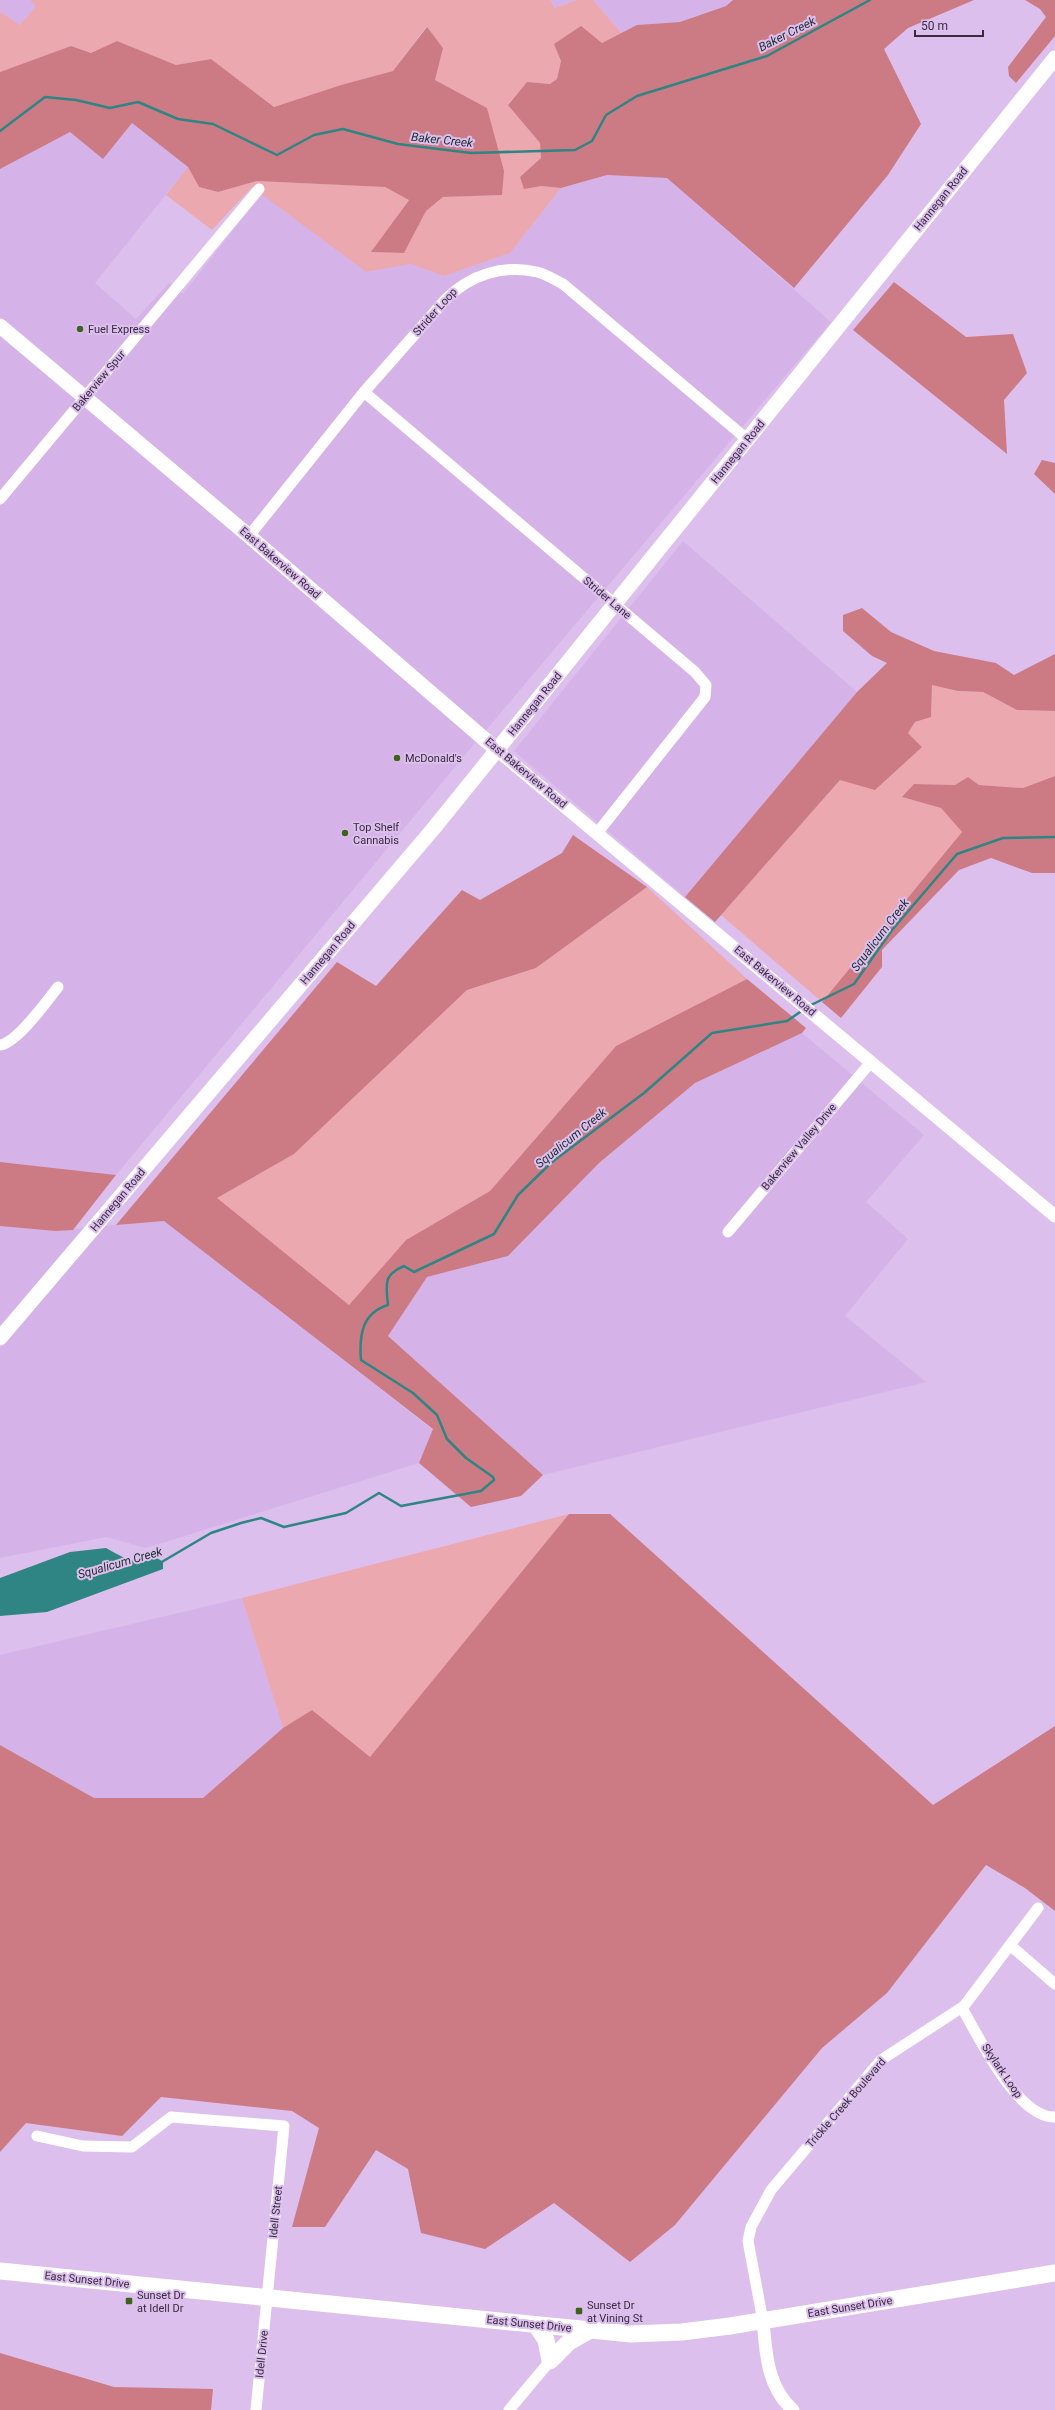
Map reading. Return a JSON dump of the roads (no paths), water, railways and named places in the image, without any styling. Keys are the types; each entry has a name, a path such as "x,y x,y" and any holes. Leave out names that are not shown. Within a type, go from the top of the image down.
{"main road":[{"name":"Hannegan Road","path":"0,1338 374,899 497,750 616,605 1055,58"},
{"name":"East Bakerview Road","path":"0,326 84,399 249,536 497,750"},
{"name":"East Sunset Drive","path":"0,2271 630,2334 682,2332 763,2321 1055,2273"},
{"path":"536,2325 546,2340 550,2361"},
{"path":"550,2361 569,2342 590,2330"}],"street":[{"name":"Bakerview Spur","path":"0,499 259,189"},
{"name":"Strider Loop","path":"249,536 364,392 460,286 494,271 513,270 538,272 563,284 748,440"},
{"name":"Strider Lane","path":"364,392 702,679 707,692 705,697 598,832"},
{"name":"East Bakerview Road","path":"497,750 598,832 1055,1216"},
{"path":"0,1045 16,1036 58,988"},
{"name":"Bakerview Valley Drive","path":"728,1232 871,1062"},
{"name":"Trickle Creek Boulevard","path":"763,2321 748,2241 751,2227 771,2190 881,2060 962,2008 1011,1946 1038,1908"},
{"path":"1011,1946 1055,1984"},
{"name":"Skylark Loop","path":"962,2008 990,2057 1019,2098 1039,2113 1048,2117 1055,2117"},
{"name":"Idell Street","path":"37,2136 83,2146 132,2147 171,2117 284,2126 267,2298"},
{"name":"Idell Drive","path":"256,2410 267,2298"},
{"path":"763,2321 767,2365 775,2386 786,2404 793,2410"},
{"path":"509,2410 550,2361"}],"water":[{"path":"106,1548 134,1561 143,1562 153,1558 159,1559 163,1562 163,1569 47,1612 0,1616 0,1578 70,1552"}],"waterway":[{"name":"Baker Creek","path":"0,131 45,97 76,100 110,108 138,102 178,119 213,124 277,155 314,135 343,129 398,144 471,153 575,150 592,141 606,115 637,96 767,56 870,0"},
{"name":"Squalicum Creek","path":"809,1006 854,984 892,930 957,854 1003,838 1055,837"},
{"name":"Squalicum Creek","path":"160,1563 211,1533 261,1518 284,1527 346,1513 379,1493 401,1506 481,1491 494,1480 493,1477 466,1458 447,1439 437,1415 413,1393 361,1360 361,1342 364,1326 373,1313 388,1305 387,1281 389,1277 397,1269 404,1266 414,1272 494,1234 518,1195 552,1162 644,1093 712,1033 787,1021 803,1010"}],"place":[{"name":"Fuel Express","path":"80,329"},
{"name":"McDonald's","path":"397,758"},
{"name":"Top Shelf Cannabis","path":"345,833"},
{"name":"Sunset Dr at Idell Dr","path":"129,2301"},
{"name":"Sunset Dr at Vining St","path":"579,2311"}]}
